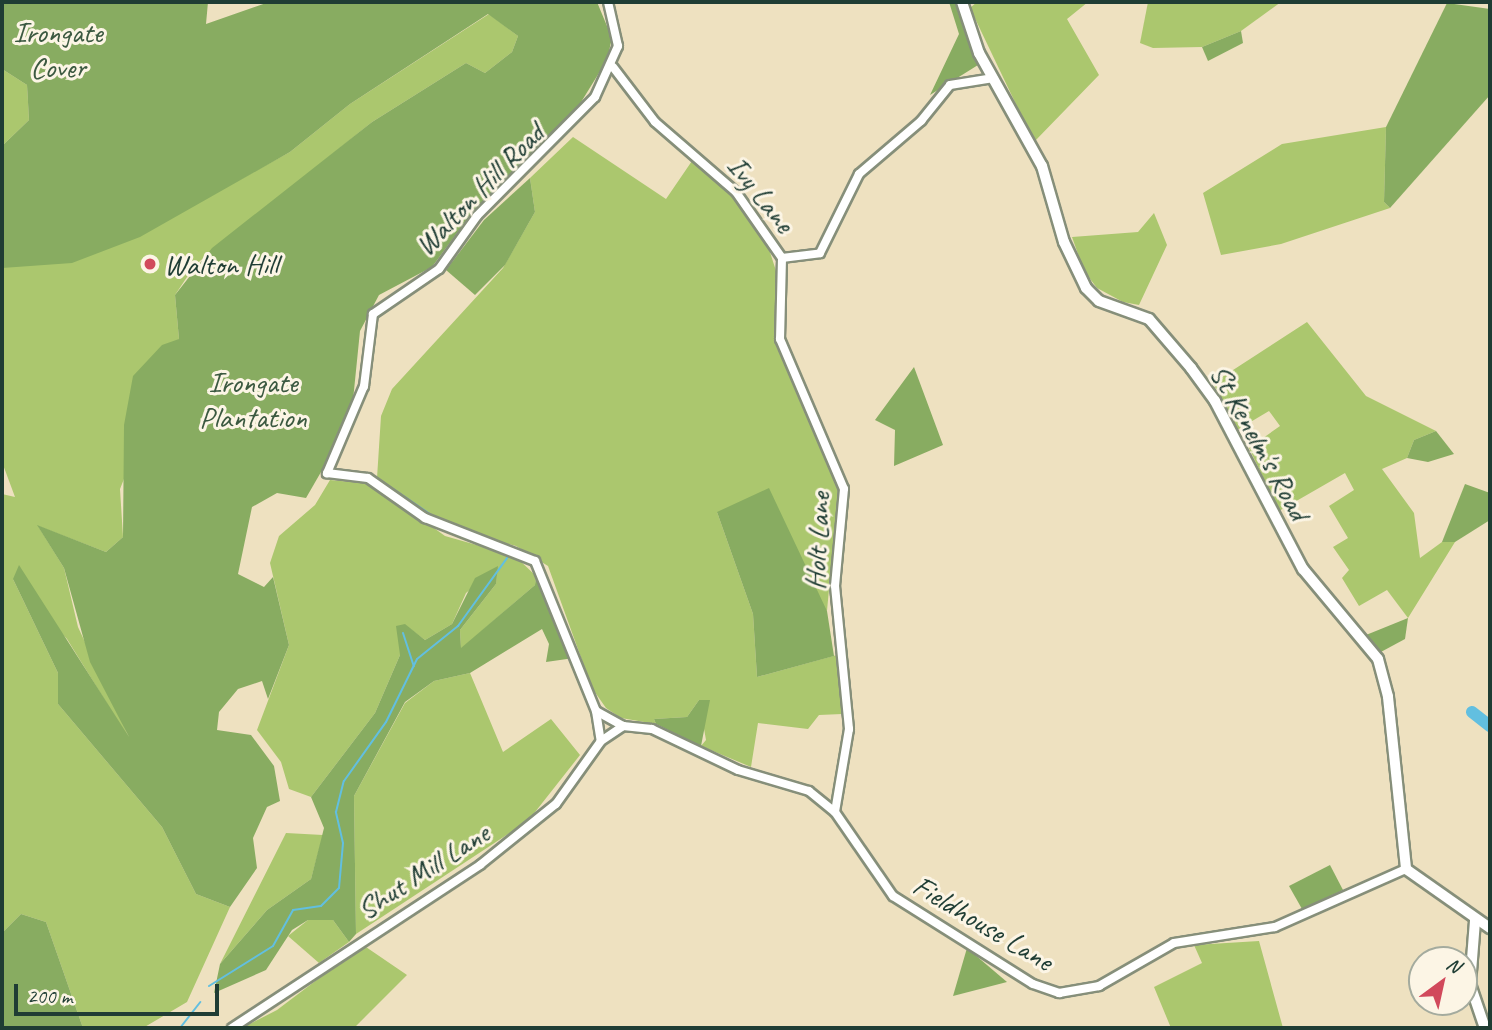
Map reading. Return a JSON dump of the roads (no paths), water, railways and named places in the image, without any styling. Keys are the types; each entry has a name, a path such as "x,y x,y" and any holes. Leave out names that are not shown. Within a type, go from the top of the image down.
{"street":[{"name":"Walton Hill Road","path":"596,710 535,561 425,518 368,478 327,473 364,386 373,314 439,269 477,216 575,123 613,67 618,34 608,2"},
{"name":"St Kenelm's Road","path":"962,2 993,78 1042,166 1064,242 1086,288 1099,301 1149,319 1191,368 1222,412 1303,569 1378,659 1388,697 1406,869"},
{"name":"Ivy Lane","path":"613,67 655,122 736,192 782,258 820,253 859,174 921,121 950,85 993,78"},
{"name":"Holt Lane","path":"782,258 785,283 780,339 844,489 835,586 849,729 835,812"},
{"path":"596,710 620,727"},
{"path":"596,710 601,741"},
{"name":"Fieldhouse Lane","path":"620,727 652,729 738,770 797,785 835,812 893,897 1034,984 1059,993 1099,986 1174,943 1275,927 1406,869"},
{"name":"Shut Mill Lane","path":"232,1028 533,823 556,804 601,741 620,727"},
{"path":"1406,869 1475,921 1490,928"},
{"path":"1475,921 1470,984 1485,1028"}],"waterway":[{"path":"377,478 437,519"},
{"path":"209,986 273,946 293,910 321,906 339,888 343,843 336,812 344,781 386,722 417,659 458,626 507,558"},
{"path":"403,633 414,666"},
{"path":"1472,712 1490,726"},
{"path":"180,1028 200,1002"}],"place":[{"name":"Walton Hill","path":"150,264"}],"park label":[{"name":"Irongate Cover","path":"58,49"},
{"name":"Irongate Plantation","path":"253,399"}]}
